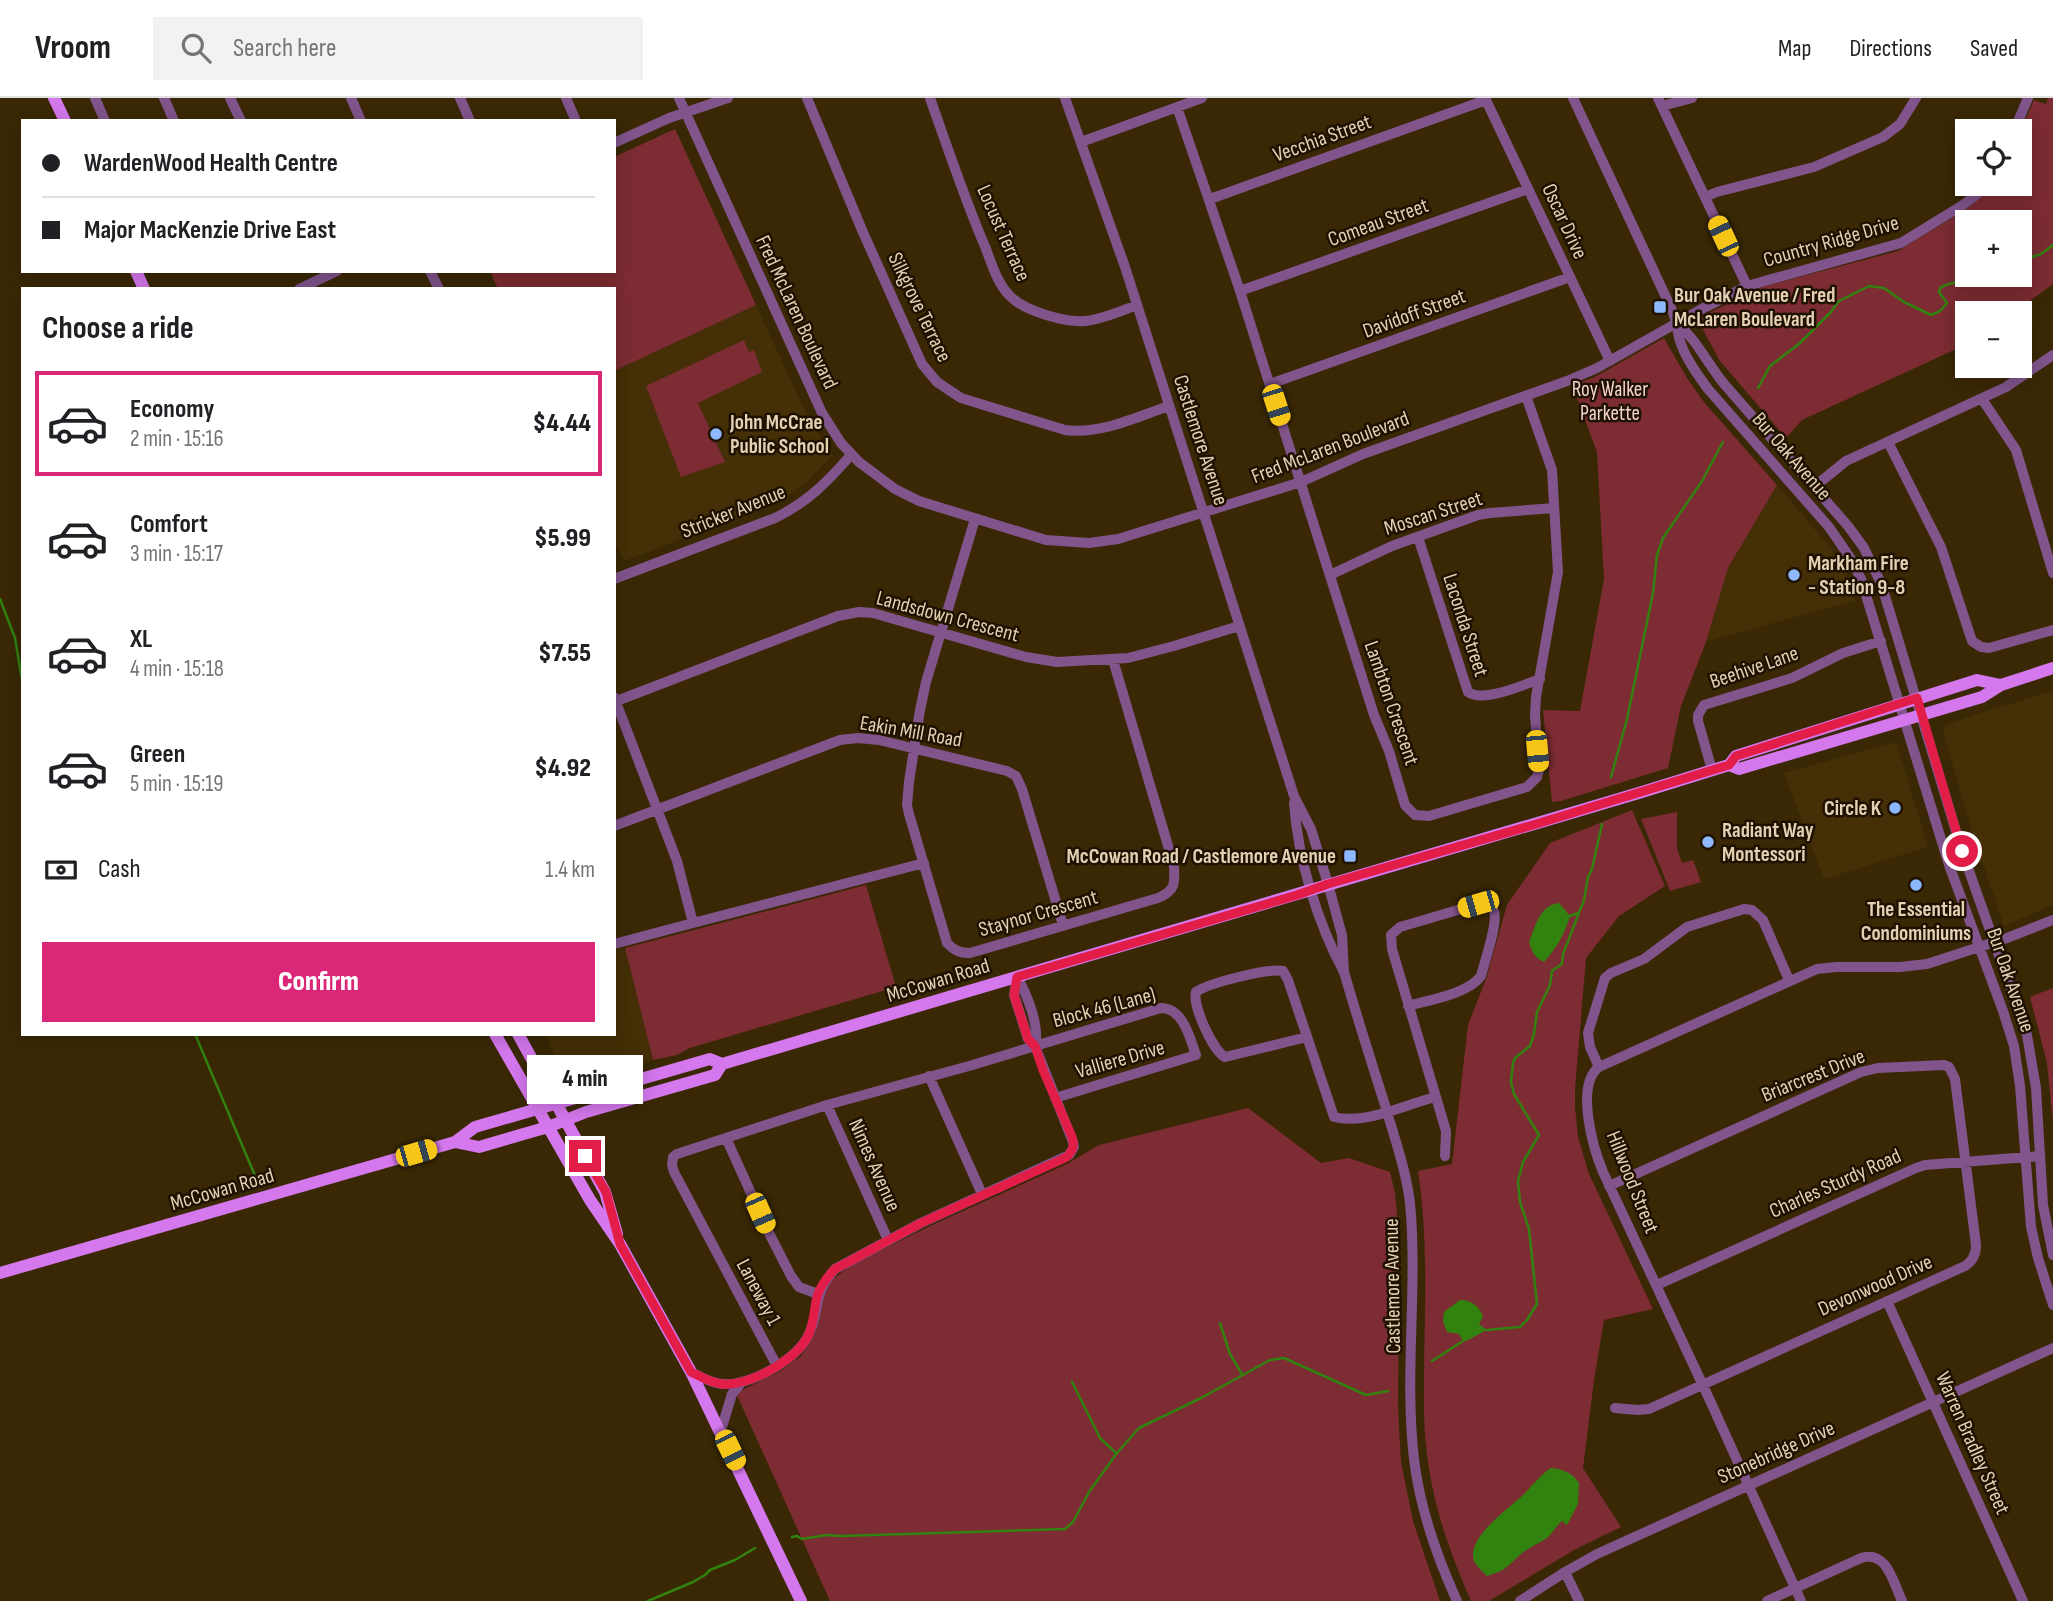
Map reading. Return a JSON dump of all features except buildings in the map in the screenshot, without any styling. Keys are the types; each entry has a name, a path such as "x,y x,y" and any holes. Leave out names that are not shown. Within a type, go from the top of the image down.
{"main road":[{"path":"54,98 64,119"},
{"name":"McCowan Road","path":"1729,765 1739,769 1982,697 2001,685 2053,667"},
{"name":"McCowan Road","path":"0,1273 454,1142 475,1128 556,1104 710,1059 722,1064 1533,825 1729,765 1736,756 1977,680 2001,685"},
{"path":"496,1036 590,1200 620,1244 691,1372 801,1601"},
{"path":"519,1036 606,1192 620,1244"},
{"name":"McCowan Road","path":"454,1142 479,1147 548,1127 586,1112 715,1075 722,1064"}],"street":[{"path":"95,98 104,119"},
{"path":"164,98 173,119"},
{"path":"230,98 240,119"},
{"path":"351,98 360,119"},
{"path":"460,98 469,119"},
{"path":"566,98 575,119"},
{"name":"Fred McLaren Boulevard","path":"679,98 822,413 841,443 873,474 919,501 1046,540 1089,543 1118,539 1301,482 1363,454 1581,376 1677,323"},
{"path":"616,142 685,112 728,98"},
{"name":"Silkgrove Terrace","path":"807,98 922,364 937,382 961,398 1074,431 1104,427 1170,406"},
{"name":"Locust Terrace","path":"930,98 976,227 1000,282 1011,297 1028,308 1076,321 1090,320 1138,305"},
{"name":"Castlemore Avenue","path":"1065,98 1138,305 1294,796 1311,829 1342,935 1344,972"},
{"path":"1081,142 1202,98"},
{"name":"Bur Oak Avenue","path":"1573,98 1677,323 1680,340 1695,370 1708,389 1829,527 1852,559 1865,590 1949,865 2014,1046 2033,1236 2053,1305"},
{"path":"1692,98 1660,102 1747,286"},
{"path":"1705,197 1814,167 1874,141 1900,124 1916,98"},
{"path":"2019,119 2028,98"},
{"name":"Oscar Drive","path":"1486,99 1610,361"},
{"name":"Vecchia Street","path":"1210,199 1486,99"},
{"name":"Lambton Crescent","path":"1177,107 1240,291 1374,715 1390,751 1405,805 1415,815 1429,816 1527,787 1533,783 1539,770 1535,715 1558,572 1551,465 1526,396"},
{"name":"Comeau Street","path":"1240,291 1528,189"},
{"name":"Country Ridge Drive","path":"1677,323 1747,286 1901,243 1975,196"},
{"path":"303,287 333,273"},
{"name":"Davidoff Street","path":"1270,384 1570,277"},
{"name":"Bur Oak Avenue","path":"1677,323 1690,334 1714,373 1856,537 1874,566 1884,590 1962,851 2019,1011 2030,1051 2036,1088 2043,1205 2053,1255"},
{"path":"1814,487 1840,464 1982,399 2011,384 2053,355"},
{"path":"1982,399 2016,450 2053,573"},
{"path":"1888,442 1947,563 1972,641 1981,647 1989,648 2053,630"},
{"name":"Stricker Avenue","path":"616,578 796,508 820,489 851,454"},
{"name":"Moscan Street","path":"1330,575 1418,537 1490,513 1554,508"},
{"name":"Staynor Crescent","path":"975,519 940,632 920,710 907,805 947,943 953,950 970,953 1158,898 1169,892 1174,883 1174,866 1113,660"},
{"name":"Laconda Street","path":"1418,537 1468,692 1485,696 1540,680"},
{"name":"Landsdown Crescent","path":"616,700 838,616 859,612 873,613 1027,657 1057,662 1113,660 1142,655 1239,626"},
{"name":"Beehive Lane","path":"1712,770 1698,721 1698,715 1704,705 1792,678 1843,653 1881,641"},
{"name":"Landsdown Crescent","path":"616,703 677,861 693,923"},
{"name":"Eakin Mill Road","path":"616,825 840,740 866,738 1007,771 1016,776 1063,925"},
{"name":"Castlemore Avenue","path":"1294,796 1296,831 1327,941 1344,972 1403,1166 1410,1210 1412,1252 1411,1413 1415,1468 1429,1533 1457,1601"},
{"path":"616,943 924,863"},
{"path":"1408,1006 1469,988 1478,980 1495,924 1493,908 1478,904 1395,930 1391,935 1390,942 1408,1006 1446,1131 1445,1156"},
{"path":"1789,980 1763,920 1752,910 1744,909 1687,927 1648,957 1605,978 1588,1032 1590,1047 1599,1067 1817,969 1927,964 1994,943 2053,919"},
{"path":"1307,1037 1225,1057 1216,1049 1195,1002 1196,992 1209,985 1264,971 1283,971 1288,980 1334,1117 1359,1119 1435,1097"},
{"path":"691,1372 720,1384 741,1382 777,1366 793,1355 808,1335 818,1294 824,1281 835,1269 982,1194 1065,1158 1072,1151 1073,1142 1035,1046 1028,1039 1014,995 1017,977"},
{"name":"Block 46 (Lane)","path":"672,1160 677,1154 827,1105 1166,1008 1179,1016 1196,1055"},
{"name":"Valliere Drive","path":"1055,1098 1196,1055"},
{"name":"Briarcrest Drive","path":"1609,1186 1848,1078 1878,1068 1936,1065 1949,1067 1955,1079 1965,1161"},
{"name":"Hillwood Street","path":"1599,1067 1589,1082 1589,1122 1596,1155 1801,1601"},
{"path":"929,1076 982,1194"},
{"name":"Nimes Avenue","path":"827,1105 888,1240"},
{"path":"726,1138 769,1235 791,1276 799,1287 818,1294"},
{"name":"Charles Sturdy Road","path":"1657,1285 1916,1168 1965,1161 2040,1156"},
{"name":"Laneway 1","path":"672,1160 674,1172 777,1366"},
{"name":"Devonwood Drive","path":"1615,1408 1649,1409 1965,1266 1972,1260 1976,1245 1965,1161"},
{"name":"Warren Bradley Street","path":"1887,1301 2023,1601"},
{"name":"Stonebridge Drive","path":"1520,1601 1597,1554 2053,1348"},
{"path":"721,1430 732,1394 741,1382"},
{"path":"1767,1601 1860,1559 1873,1556 1886,1566 1902,1601"},
{"path":"1565,1572 1579,1601"}],"shaded area":[{"name":"John McCrae Public School","path":"756,305 810,422 833,455 806,483 780,501 624,561 616,544 616,370"},
{"path":"1777,485 1834,552 1856,600 1706,642 1728,568"},
{"path":"2053,691 2053,905 2004,926 1970,825 1943,731 1945,726 1977,714"},
{"path":"1896,742 1928,847 1824,879 1784,773"},
{"path":"1559,903 1570,916 1560,941 1544,962 1532,951 1529,942 1543,912"},
{"path":"625,948 653,1060 568,1082 545,1036 616,1036 616,950"},
{"path":"1460,1300 1471,1302 1477,1307 1483,1317 1479,1324 1487,1330 1466,1341 1463,1341 1459,1334 1447,1332 1443,1321 1444,1312"},
{"path":"1551,1468 1567,1472 1579,1483 1578,1504 1567,1525 1562,1521 1547,1538 1522,1553 1506,1568 1487,1576 1474,1560 1475,1545 1494,1521"}],"green space":[{"path":"2048,98 2053,98 2053,284 2030,301 1955,301 1955,350 1802,420 1786,438 1720,361 1697,319 1762,287 1898,251 1955,216 1955,287 2032,287 2032,210 1965,210 1982,196 2032,196 2032,119 2026,119 2034,100 2046,104"},
{"path":"675,129 756,305 616,370 616,287 497,287 491,273 616,273 616,156"},
{"name":"Roy Walker Parkette","path":"1664,338 1703,401 1777,485 1728,568 1706,642 1681,706 1668,768 1552,802 1543,710 1580,711 1604,579 1597,452 1572,385 1593,378"},
{"path":"744,340 749,352 754,350 762,372 698,403 725,462 681,477 646,386"},
{"path":"1632,810 1665,886 1619,916 1586,958 1575,1089 1578,1137 1589,1174 1653,1309 1604,1320 1594,1380 1583,1468 1621,1527 1574,1550 1489,1601 1471,1601 1443,1529 1427,1454 1424,1411 1425,1245 1418,1171 1452,1164 1468,1025 1486,979 1507,905 1550,843"},
{"path":"1677,812 1677,848 1682,863 1693,860 1701,882 1670,891 1641,819"},
{"path":"866,885 896,987 690,1048 677,1055 653,1060 625,948"},
{"path":"2053,988 2053,1123 2047,1063 2030,997"},
{"path":"1248,1108 1321,1163 1349,1158 1390,1172 1399,1236 1398,1408 1401,1462 1413,1521 1440,1601 830,1601 736,1393 779,1372 801,1356 815,1334 824,1295 832,1280 851,1265 1067,1164 1099,1145"}],"waterway":[{"path":"2032,257 2053,245"},
{"path":"1758,388 1770,366 1800,343 1839,301 1869,286 1884,288 1904,302 1931,315 1940,311 1947,303 1939,292 1941,287 1955,283"},
{"path":"1611,777 1627,719 1653,593 1657,555 1663,538 1702,481 1723,442"},
{"path":"0,599 15,638 21,674"},
{"path":"1487,1330 1520,1327 1537,1304 1529,1229 1520,1202 1518,1181 1523,1162 1539,1135 1514,1094 1511,1082 1513,1063 1515,1058 1530,1046 1537,1012 1550,985 1552,971 1562,964 1563,954 1584,900 1602,824"},
{"path":"1570,916 1578,913"},
{"path":"196,1036 256,1178"},
{"path":"1220,1323 1230,1354 1242,1374"},
{"path":"1432,1361 1463,1341"},
{"path":"792,1537 802,1539 827,1535 1065,1529 1073,1522 1089,1492 1117,1453 1139,1428 1270,1360 1284,1358 1366,1395 1388,1391"},
{"path":"1072,1382 1100,1438 1116,1453"},
{"path":"648,1601 693,1582 710,1570 755,1548"}],"place":[{"name":"Bur Oak Avenue / Fred McLaren Boulevard","path":"1660,307"},
{"name":"John McCrae Public School","path":"716,434"},
{"name":"Markham Fire - Station 9-8","path":"1794,575"},
{"name":"Circle K","path":"1895,808"},
{"name":"Radiant Way Montessori","path":"1708,842"},
{"name":"McCowan Road / Castlemore Avenue","path":"1350,856"},
{"name":"The Essential Condominiums","path":"1916,885"}],"route":[{"path":"585,1156 606,1192 620,1244 691,1372 720,1384 741,1382 786,1361 799,1349 812,1327 818,1294 824,1281 835,1269 921,1223 1065,1158 1072,1151 1072,1137 1035,1046 1028,1039 1014,995 1017,977 1689,778 1729,765 1736,756 1917,698 1962,851"}]}
